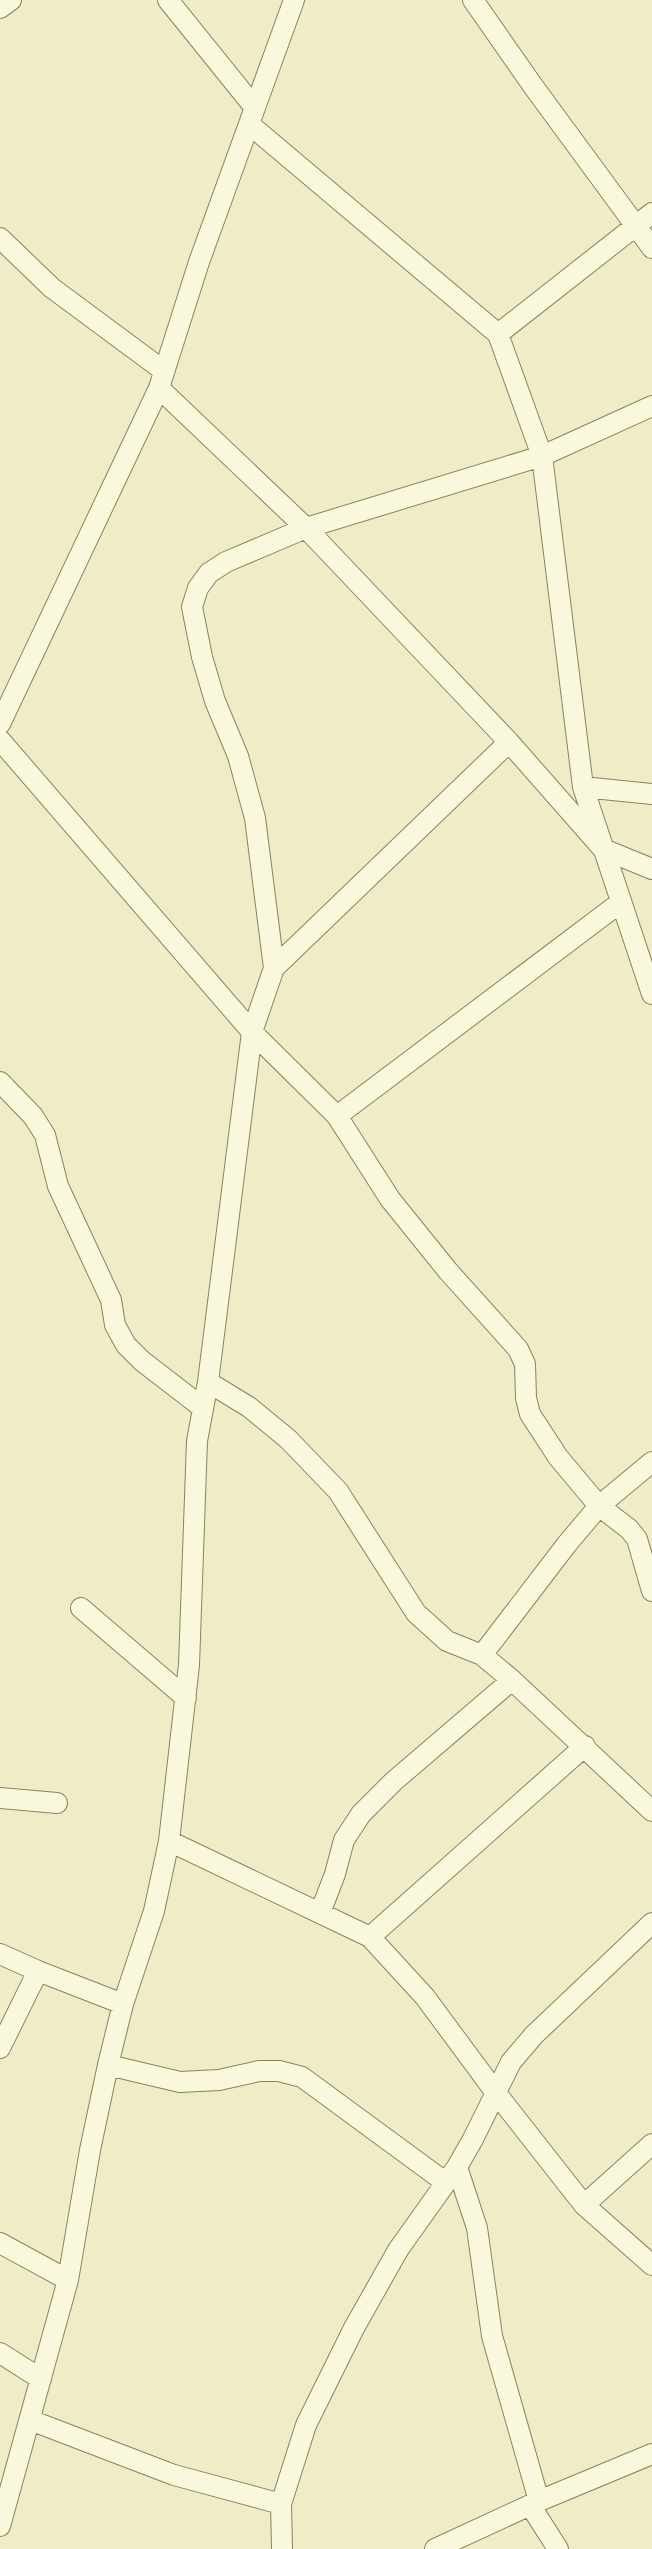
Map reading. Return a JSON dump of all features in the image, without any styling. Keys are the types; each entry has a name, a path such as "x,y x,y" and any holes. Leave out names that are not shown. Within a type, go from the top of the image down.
{"street":[{"path":"0,8 11,0"},
{"path":"168,0 252,116 498,334 542,456 583,787 652,994"},
{"path":"0,724 162,379 199,262 294,0"},
{"path":"473,0 533,86 652,248"},
{"path":"498,334 652,213"},
{"path":"0,238 52,288 162,379 509,742 603,850 652,869"},
{"path":"1,2518 30,2420 68,2280 90,2150 108,2065 123,2004 154,1911 169,1841 189,1665 197,1442 208,1382 252,1032 274,968 255,818 238,756 215,701 192,607 198,588 209,573 226,562 306,528 542,456 652,406"},
{"path":"0,740 252,1032 337,1116 390,1199 448,1271 518,1349 525,1364 526,1398 530,1414 558,1457 599,1506 628,1529 637,1539 652,1591"},
{"path":"274,968 509,742"},
{"path":"583,787 652,794"},
{"path":"337,1116 621,902"},
{"path":"0,1082 33,1116 46,1135 58,1186 111,1300 115,1325 126,1345 142,1361 203,1408"},
{"path":"208,1382 249,1407 288,1439 338,1492 416,1613 447,1641 482,1655 512,1680 585,1746 652,1811"},
{"path":"482,1655 567,1544 599,1506 652,1462"},
{"path":"80,1608 186,1698"},
{"path":"320,1913 335,1874 344,1840 361,1814 394,1781 512,1680"},
{"path":"370,1937 585,1746"},
{"path":"0,1798 57,1803"},
{"path":"169,1841 370,1937 425,1997 496,2093 584,2205 652,2265"},
{"path":"282,2549 281,2504 306,2425 354,2328 398,2250 451,2174 496,2093 511,2062 534,2035 652,1923"},
{"path":"0,1954 38,1971 123,2004"},
{"path":"0,2048 38,1971"},
{"path":"108,2065 180,2082 219,2080 259,2071 279,2071 302,2078 451,2174 477,2228 492,2336 534,2503 558,2549"},
{"path":"584,2205 652,2144"},
{"path":"0,2243 68,2280"},
{"path":"0,2353 41,2379"},
{"path":"30,2420 174,2475 281,2504"},
{"path":"435,2549 534,2503 652,2454"}]}
